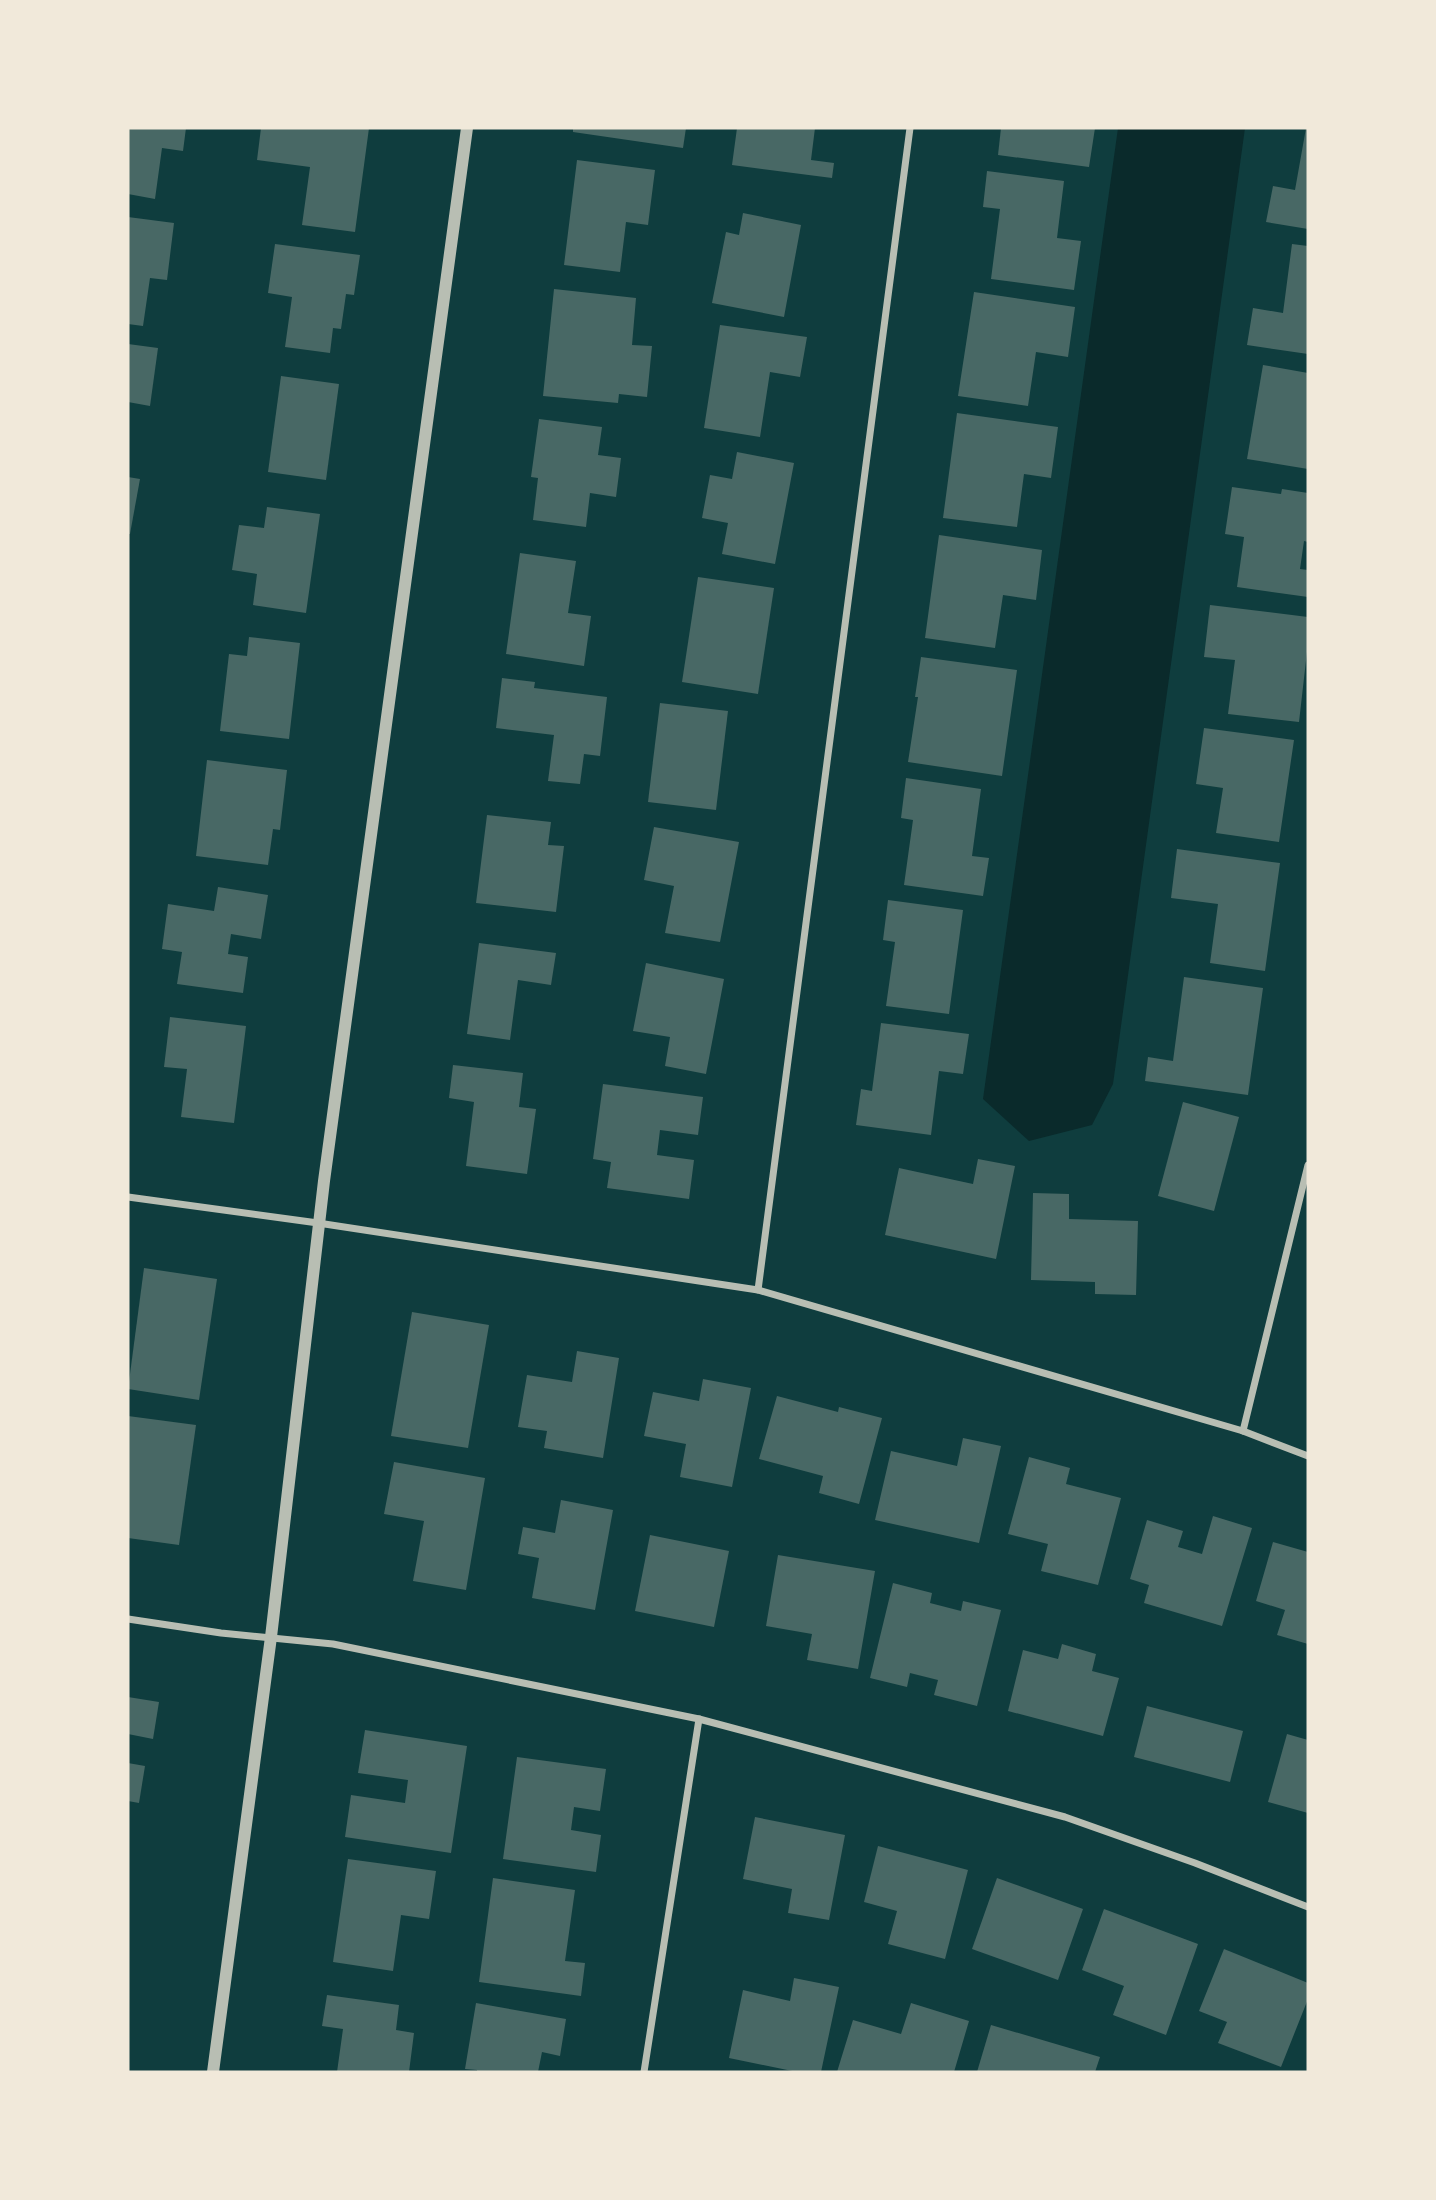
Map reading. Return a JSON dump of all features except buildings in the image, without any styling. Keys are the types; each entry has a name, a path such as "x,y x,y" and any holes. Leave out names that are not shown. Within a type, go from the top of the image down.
{"street":[{"path":"213,2072 271,1637 318,1223 467,128"},
{"path":"758,1290 910,128"},
{"path":"1243,1431 1308,1164"},
{"path":"128,1197 758,1290 1243,1431 1308,1456"},
{"path":"128,1619 221,1633 333,1644 699,1719 1065,1817 1308,1907"},
{"path":"643,2072 699,1719"}],"water":[{"path":"1118,128 1245,128 1113,1084 1092,1125 1029,1141 983,1099"}]}
